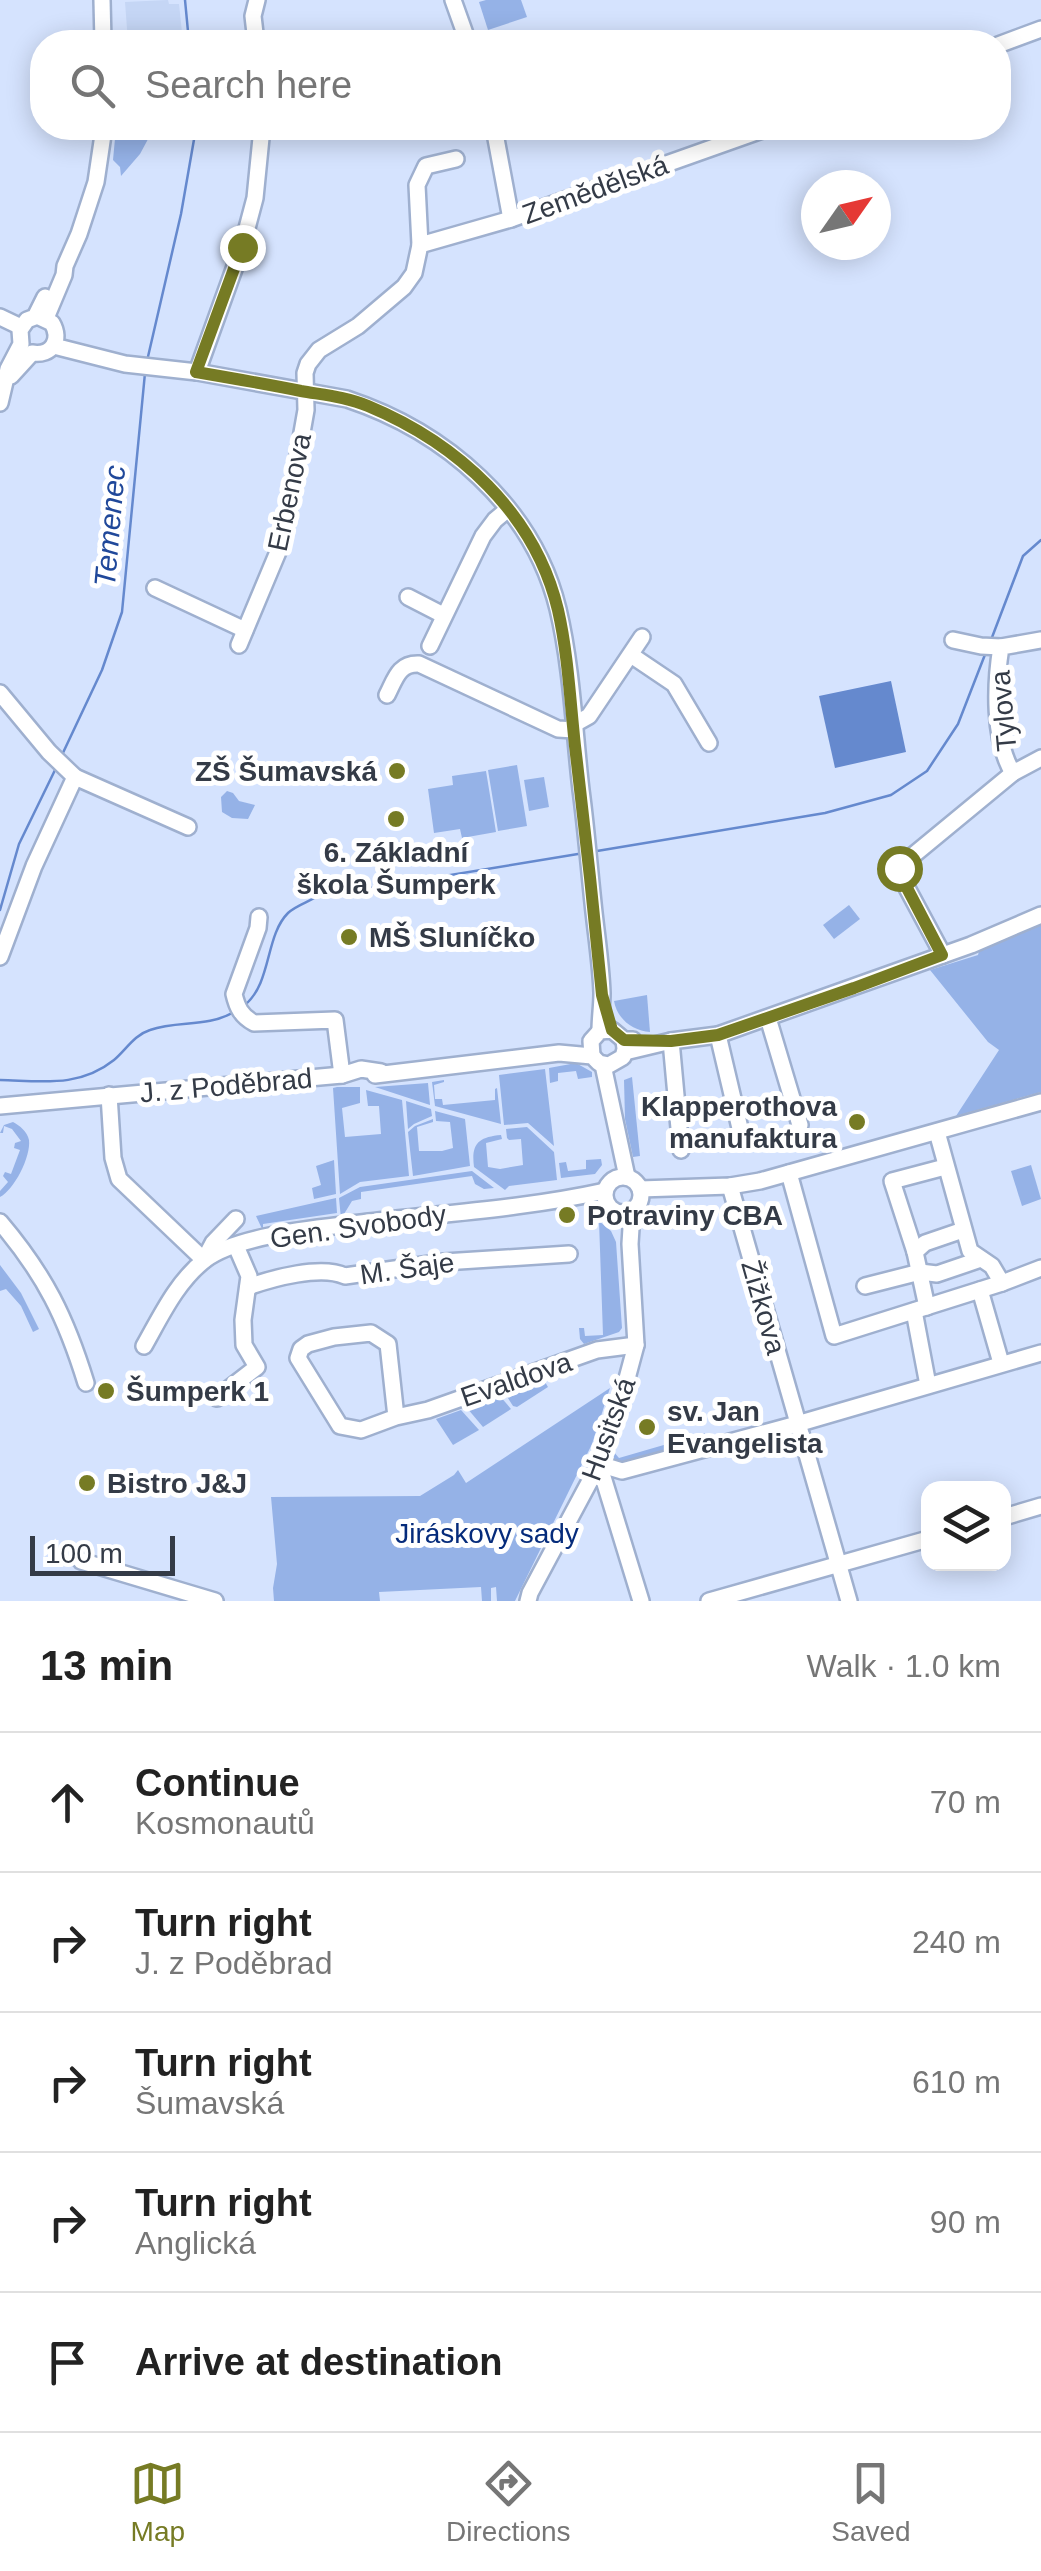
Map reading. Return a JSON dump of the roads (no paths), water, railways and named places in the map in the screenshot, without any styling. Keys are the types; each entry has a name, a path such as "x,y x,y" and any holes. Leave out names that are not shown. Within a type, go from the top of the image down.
{"street":[{"path":"102,0 103,30"},
{"path":"255,30 257,0"},
{"path":"453,0 464,30"},
{"path":"1011,40 1041,29"},
{"path":"40,317 79,234 96,182 102,140"},
{"path":"196,372 242,247 255,198 261,140"},
{"path":"496,140 511,219"},
{"name":"Zemědělská","path":"420,246 511,219 734,140"},
{"path":"306,392 305,373 319,350 358,326 404,287 414,272 420,246 417,185 426,166 456,159"},
{"path":"0,317 24,341 44,354 55,339 54,326 40,317 26,320 24,341 8,369 0,403"},
{"path":"55,339 104,358 146,368 196,372 366,405 450,450 508,509 533,546 558,610 570,681 615,1120 610,1208 634,1203 666,1188 730,1186 789,1173 1041,1102"},
{"name":"Erbenova","path":"156,588 242,637 281,548 306,392"},
{"path":"430,646 484,536 508,509"},
{"path":"408,598 443,615"},
{"path":"387,696 400,670 418,664 558,728 574,728 586,720 642,638"},
{"name":"Tylova","path":"954,640 992,647 1041,640"},
{"name":"Tylova","path":"992,647 1000,731 1013,774"},
{"path":"631,654 677,687 709,744"},
{"path":"0,693 75,777 188,827"},
{"path":"942,955 899,868 1013,774 1041,758"},
{"path":"0,957 34,866 75,777"},
{"name":"J. z Poděbrad","path":"0,1106 342,1075 360,1069 381,1072 718,1035 942,955 1041,915"},
{"path":"260,918 234,994 240,1010 254,1023 334,1020 342,1075"},
{"path":"768,1018 800,1125"},
{"path":"718,1035 743,1140"},
{"path":"671,1041 681,1150"},
{"path":"109,1096 112,1158 119,1179 204,1260 213,1243 236,1219"},
{"path":"938,1132 970,1252 992,1266 1002,1284"},
{"path":"928,1384 920,1272 892,1182 946,1167"},
{"path":"789,1173 834,1336 1002,1284 1041,1268"},
{"path":"614,1188 632,1179 634,1203"},
{"name":"Žižkova","path":"730,1186 848,1601"},
{"name":"Gen. Svobody","path":"144,1346 170,1298 204,1260 222,1250 288,1232 560,1200 614,1188"},
{"name":"Husitská","path":"528,1601 599,1464 636,1345 630,1244 634,1203"},
{"path":"0,1222 52,1296 72,1336 86,1383"},
{"path":"916,1252 925,1243 963,1230"},
{"path":"216,1398 256,1367 244,1346 249,1276 236,1246"},
{"name":"M. Šaje","path":"248,1287 272,1279 333,1270 345,1276 444,1262 569,1254"},
{"path":"865,1286 920,1272 937,1274 981,1259"},
{"path":"980,1290 1001,1363"},
{"name":"Evaldova","path":"396,1417 388,1344 371,1333 334,1337 301,1349 298,1358 340,1426 361,1430 597,1350 636,1345"},
{"path":"599,1464 622,1470 1041,1353"},
{"path":"599,1464 640,1601"},
{"path":"1011,1515 1041,1506"},
{"path":"709,1601 921,1541"},
{"path":"81,1561 215,1601"}],"waterway":[{"name":"Temenec","path":"185,0 188,30"},
{"name":"Temenec","path":"147,361 194,140"},
{"name":"Temenec","path":"61,757 102,670 122,612 145,373"},
{"path":"991,640 1023,556 1041,540"},
{"path":"597,851 825,813 891,795 927,771 958,724 986,652"},
{"name":"Temenec","path":"0,910 19,844 56,768"},
{"path":"245,1005 260,984 281,923 291,911 316,897 584,853"},
{"path":"0,1080 74,1079 101,1069 144,1032 213,1020 234,1012"}],"place":[{"name":"ZŠ Šumavská","path":"397,771"},
{"name":"6. Základní škola Šumperk","path":"396,819"},
{"name":"MŠ Sluníčko","path":"349,937"},
{"name":"Klapperothova manufaktura","path":"857,1122"},
{"name":"Potraviny CBA","path":"567,1215"},
{"name":"Šumperk 1","path":"106,1391"},
{"name":"sv. Jan Evangelista","path":"647,1427"},
{"name":"Bistro J&J","path":"87,1483"}],"park label":[{"name":"Jiráskovy sady","path":"487,1533"}]}
